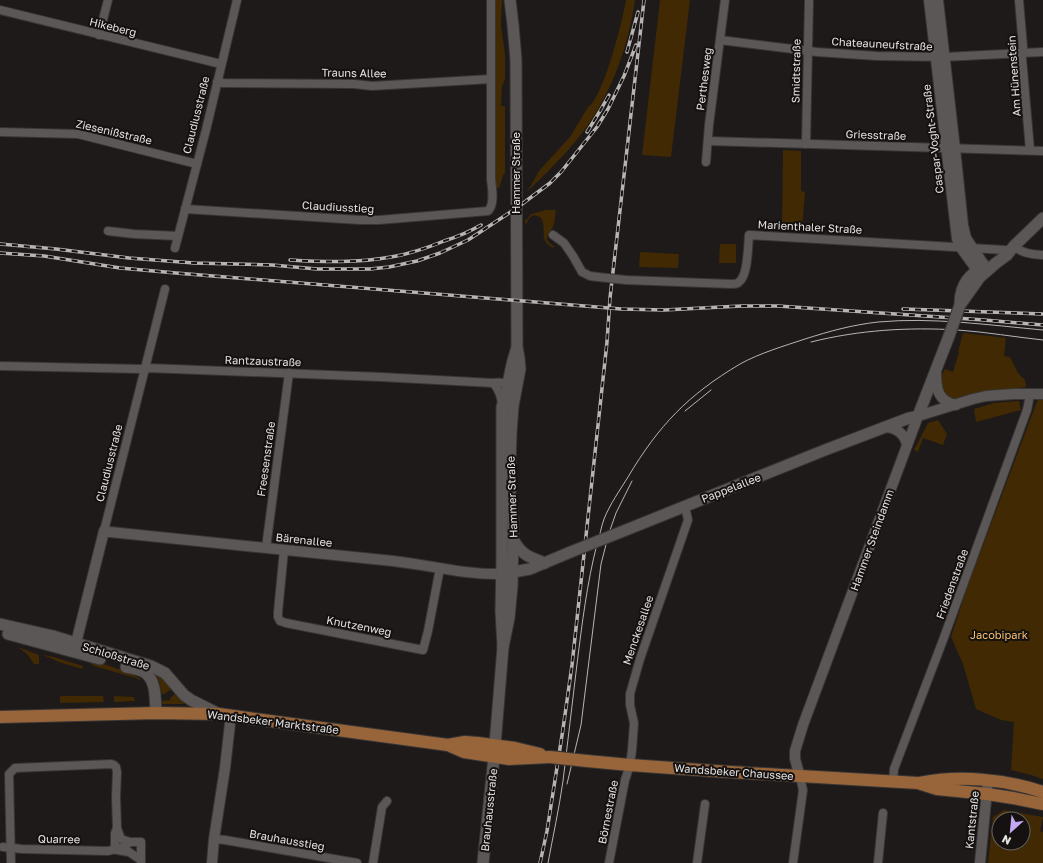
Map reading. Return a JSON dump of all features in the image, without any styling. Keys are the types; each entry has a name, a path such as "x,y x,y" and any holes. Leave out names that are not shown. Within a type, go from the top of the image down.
{"main road":[{"name":"Hammer Straße","path":"495,751 503,647 509,618 513,573 513,538 510,493 511,433 513,406 520,369 517,347 516,60 514,25 510,0"},
{"name":"Hammer Steindamm","path":"918,416 960,305 960,293 968,278 982,270 1010,248 1043,218"},
{"name":"Hammer Straße","path":"503,647 501,611 502,407 505,399 512,360 517,347"},
{"name":"Pappelallee","path":"501,574 530,569 825,450 884,427 918,416"},
{"path":"513,538 517,547 525,555 545,563"},
{"name":"Schloßstraße","path":"0,624 54,636 161,670 184,695 191,700 225,715"},
{"name":"Schloßstraße","path":"0,632 143,672 150,677 154,685 156,713"},
{"path":"61,648 70,647 76,643 82,654"},
{"name":"Wandsbeker Marktstraße","path":"0,717 156,713 225,715 448,745 465,742 495,751 513,760 550,757"},
{"name":"Brauhausstraße","path":"483,863 495,751"},
{"name":"Wandsbeker Chaussee","path":"550,757 630,765 893,782 918,783 936,780 988,780 1013,784 1043,792"},
{"name":"Wandsbeker Chaussee","path":"918,783 937,789 987,794 1043,804"}],"street":[{"path":"100,35 108,0"},
{"name":"Claudiusstraße","path":"175,248 237,0"},
{"path":"491,79 492,0"},
{"name":"Perthesweg","path":"706,162 725,0"},
{"name":"Smidtstraße","path":"806,144 809,0"},
{"name":"Caspar-Voght-Straße","path":"929,0 940,57 951,149 966,238 966,247 982,270"},
{"name":"Caspar-Voght-Straße","path":"938,0 940,57"},
{"name":"Am Hünenstein","path":"1019,0 1023,47 1022,58 1030,150"},
{"name":"Hikeberg","path":"0,10 221,64"},
{"name":"Chateauneufstraße","path":"720,40 878,56 940,57 1043,52"},
{"name":"Trauns Allee","path":"217,82 354,84 372,86 491,79"},
{"name":"Claudiusstieg","path":"185,209 360,220 379,220 488,211 491,207 492,198 491,79"},
{"name":"Ziesenißstraße","path":"0,132 78,134 197,164"},
{"name":"Griesstraße","path":"708,141 1043,151"},
{"path":"108,231 178,236"},
{"name":"Marienthaler Straße","path":"553,235 564,244 582,272 590,276 626,280 738,283 744,276 746,269 750,235 1010,248 1023,252 1043,255"},
{"name":"Claudiusstraße","path":"76,643 165,288"},
{"name":"Rantzaustraße","path":"0,366 148,368 290,373 467,381 493,384 502,382 507,384"},
{"path":"936,371 936,387 939,394 945,400 956,404"},
{"name":"Freesenstraße","path":"266,548 290,373"},
{"name":"Hammer Straße","path":"493,384 500,392 502,407"},
{"path":"507,384 513,393 515,400"},
{"name":"Friedenstraße","path":"893,782 894,769 941,646 1027,410 1029,394"},
{"path":"918,416 973,399 991,396 1043,394"},
{"name":"Hammer Steindamm","path":"800,777 795,759 795,751 803,725 918,416"},
{"path":"884,427 898,431 905,438 907,445"},
{"name":"Menckesallee","path":"630,765 634,723 630,705 630,694 640,659 688,520 685,506"},
{"name":"Bärenallee","path":"104,531 395,561 485,574 501,574"},
{"name":"Knutzenweg","path":"284,550 278,612 280,621 423,650 428,632 440,568"},
{"path":"212,863 214,839 225,768 225,715"},
{"path":"11,863 7,847 10,819 9,774 15,768 114,765 117,772 117,828 121,839 130,842"},
{"name":"Börnestraße","path":"609,863 625,780 630,765"},
{"path":"793,863 803,790 800,777"},
{"name":"Kantstraße","path":"980,863 988,780"},
{"path":"373,863 382,807 387,801"},
{"path":"697,863 705,804"},
{"path":"878,863 883,813"},
{"path":"115,849 115,833 117,828"},
{"name":"Brauhausstieg","path":"214,839 357,863"},
{"name":"Quarree","path":"7,847 22,850 108,851 124,847 130,842 141,842 141,862"},
{"name":"Quarree","path":"115,849 129,852 141,862"}],"green space":[{"path":"494,0 502,0 501,26 505,54 505,79 502,86 501,106 505,106 505,173 499,189 494,185"},
{"path":"626,0 635,0 629,32 619,64 599,108 576,141 527,192 539,171 570,137 600,90 612,58"},
{"path":"660,0 690,0 671,157 642,155"},
{"path":"783,150 801,151 801,191 805,192 802,230 782,229"},
{"path":"546,210 556,210 554,225 547,238 554,248 544,239 544,227 541,218 535,215 531,216 525,226 525,220 531,214"},
{"path":"720,244 736,244 736,263 719,263"},
{"path":"640,252 679,254 678,268 639,267"},
{"path":"963,333 1006,338 1004,356 1010,357 1018,373 1025,380 1026,387 984,393 956,400 947,398 941,387 940,381 945,369 953,372"},
{"name":"Jacobipark","path":"1038,399 1043,399 1043,779 1011,770 1014,722 1001,720 976,709 963,664 951,637 967,588"},
{"path":"1019,401 1021,410 976,422 974,409 994,403"},
{"path":"938,420 947,434 943,445 923,438 918,452 914,450 928,423"},
{"path":"18,647 39,655 39,664 34,664 27,654"},
{"path":"43,655 54,657 83,666 82,669"},
{"path":"92,660 130,673 141,679 140,680 94,666 91,664"},
{"path":"156,674 160,674 173,688 162,694"},
{"path":"176,693 185,701 185,704 162,704 162,701 168,701"},
{"path":"60,696 103,696 104,702 60,703"},
{"path":"114,696 134,697 135,701 114,702"},
{"path":"1031,815 1043,817 1040,831 1043,832 1043,863 988,863 991,835 991,851 1031,851"}],"tram line":[{"path":"548,863 563,781 585,604 593,559 602,525 606,513 640,458 651,442 676,413 705,387 740,364 772,350 832,331 868,323 919,320 960,322 1043,330"},
{"path":"811,342 865,332 902,329 969,331 1043,340"},
{"path":"685,411 711,390"},
{"path":"567,784 581,725 601,564 616,513 632,481"}],"railway":[{"path":"540,863 547,831 572,665 607,342 610,298 644,0"},
{"path":"627,52 638,12"},
{"path":"0,244 129,258 194,263 272,265 317,269 370,269 389,267 417,261 440,253 468,240 518,207 550,183 561,172 597,127 608,109 624,76 636,45"},
{"path":"587,132 609,95"},
{"path":"290,260 341,262 391,257 431,246 463,234 481,225"},
{"path":"0,253 44,256 120,268 621,309 664,310 741,306 778,306 1043,325"},
{"path":"903,309 1043,314"}]}
